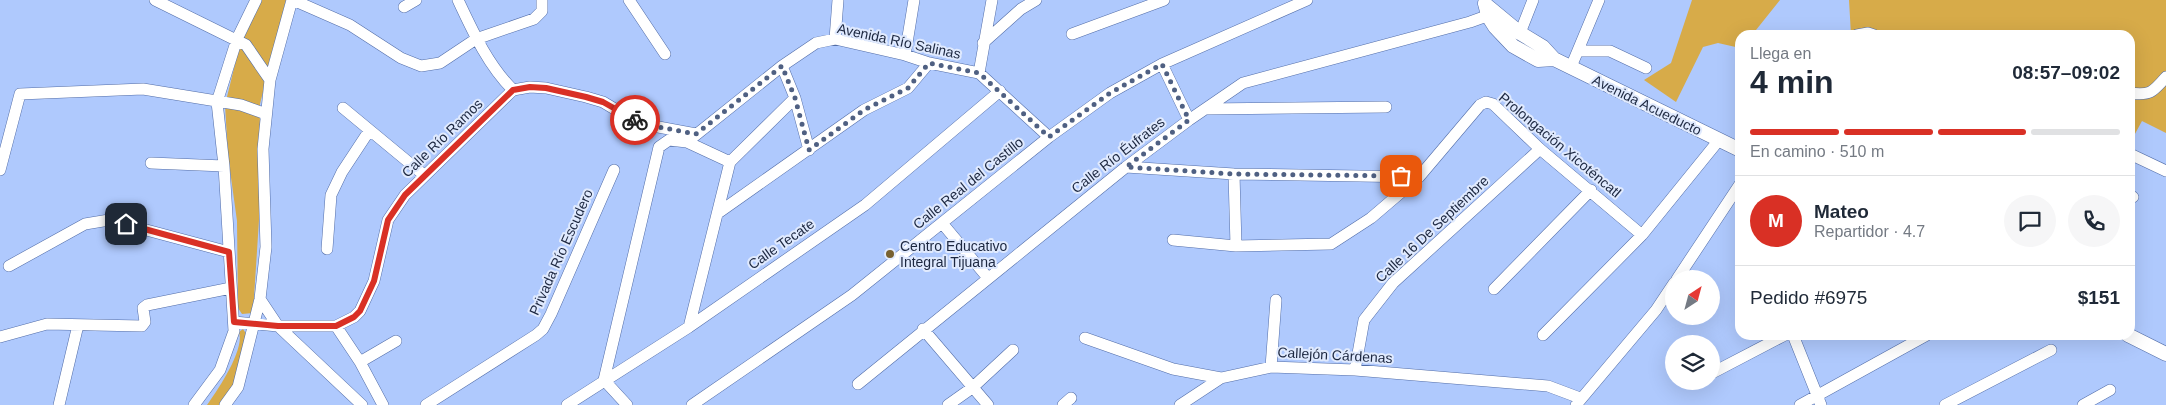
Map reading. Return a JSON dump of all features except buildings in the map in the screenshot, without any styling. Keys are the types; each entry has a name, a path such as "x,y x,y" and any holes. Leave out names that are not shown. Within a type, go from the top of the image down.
{"main road":[{"name":"Avenida Acueducto","path":"1489,8 1520,33 1543,47 1554,59 1735,148"},
{"name":"Avenida Acueducto","path":"1489,8 1494,28 1513,46 1538,60 1554,59"},
{"path":"2135,338 2166,354"}],"street":[{"path":"194,405 220,370 230,345 234,322 224,166 217,102 236,39 256,0"},
{"path":"226,405 238,387 260,299 266,247 262,149 270,80 293,0 350,25 401,58 421,66 440,63 476,39 534,19 542,11 542,0"},
{"path":"404,7 416,0"},
{"path":"458,0 476,39 502,79 513,90 530,87 546,88 578,95 603,102 628,118 653,126 696,134"},
{"path":"629,0 665,54"},
{"path":"835,39 838,0"},
{"path":"905,55 914,0"},
{"path":"979,73 992,0"},
{"path":"983,44 1021,8 1036,0"},
{"path":"1072,34 1164,0"},
{"name":"Calle Real del Castillo","path":"692,405 852,295 1049,137 1110,93 1162,64 1307,0"},
{"path":"1520,33 1533,0"},
{"path":"1571,67 1599,0"},
{"path":"159,1 246,45 254,54 270,80"},
{"name":"Calle Río Éufrates","path":"858,384 1126,167 1243,83 1489,8"},
{"name":"Avenida Río Salinas","path":"687,142 782,66 816,43 835,39 905,55 929,63 979,73 1049,137"},
{"path":"1578,51 1610,51 1646,68"},
{"path":"718,213 864,110 908,88 929,63"},
{"path":"1162,64 1189,120"},
{"path":"782,66 795,98 809,150"},
{"path":"2135,94 2144,95 2155,91 2166,77"},
{"path":"0,170 20,94 142,89 241,105 266,114"},
{"name":"Calle Río Ramos","path":"336,326 354,317 360,311 374,281 388,220 405,195 513,90"},
{"name":"Calle Tecate","path":"567,405 689,326 865,205 1000,91"},
{"path":"689,326 730,162 795,98"},
{"name":"Prolongación Xicoténcatl","path":"1173,240 1236,246 1331,244 1371,218 1419,177 1480,105 1486,102 1493,104 1540,149 1591,190 1642,235"},
{"path":"1205,109 1386,107"},
{"path":"343,108 424,175"},
{"path":"327,249 331,195 342,172 369,131"},
{"path":"627,405 604,380 658,152 662,143 669,140 687,142 730,162"},
{"path":"1543,335 1642,235 1719,140"},
{"name":"Calle 16 De Septiembre","path":"1355,370 1364,320 1393,283 1540,149"},
{"path":"2135,156 2166,171"},
{"path":"152,163 224,166"},
{"path":"1126,167 1234,174 1419,177"},
{"name":"Privada Río Escudero","path":"426,405 543,329 614,170"},
{"path":"1234,174 1236,246"},
{"path":"1494,289 1591,190"},
{"path":"1683,270 1735,192"},
{"path":"9,266 84,224 109,220 229,252"},
{"path":"942,223 988,278"},
{"path":"0,337 46,324 142,326 146,322 143,308 147,305 231,288"},
{"path":"1578,402 1656,310 1665,296"},
{"path":"260,299 278,326 362,405"},
{"path":"1271,367 1276,300"},
{"path":"234,322 255,322 278,326 336,326 360,362 383,405"},
{"path":"59,405 78,325"},
{"path":"924,329 988,405"},
{"name":"Callejón Cárdenas","path":"1085,338 1173,369 1220,378 1271,367 1355,370 1548,386 1578,402"},
{"path":"1720,369 1775,340"},
{"path":"1795,340 1819,400"},
{"path":"1800,405 1819,400 1919,340"},
{"path":"360,362 396,341"},
{"path":"948,405 972,388 1013,350"},
{"path":"1945,405 2051,350"},
{"path":"1180,405 1220,378"},
{"path":"2083,405 2110,390"}],"shaded area":[{"path":"260,0 286,0 260,104 259,220 253,313 242,314 238,308 237,221 228,156 225,105 238,52"},
{"path":"1692,0 1780,0 1756,30 1735,30 1735,47 1718,43 1703,47 1676,102 1644,80 1671,63"},
{"path":"1849,0 2166,0 2166,133 2142,121 2135,134 2135,30 1851,30"},
{"path":"243,329 249,338 234,389 222,405 207,405 229,370 238,349 239,332"}],"way so far":[{"path":"635,120 653,126 696,134 782,66 795,98 809,150 864,110 908,88 929,63 979,73 1049,137 1110,93 1162,64 1189,120 1126,167 1234,174 1401,176"}],"place":[{"name":"Centro Educativo Integral Tijuana","path":"890,254"}],"route":[{"path":"126,224 229,252 234,322 255,322 278,326 336,326 354,317 360,311 374,281 388,220 405,195 513,90 530,87 546,88 586,97 603,102 628,118 635,120"}]}
